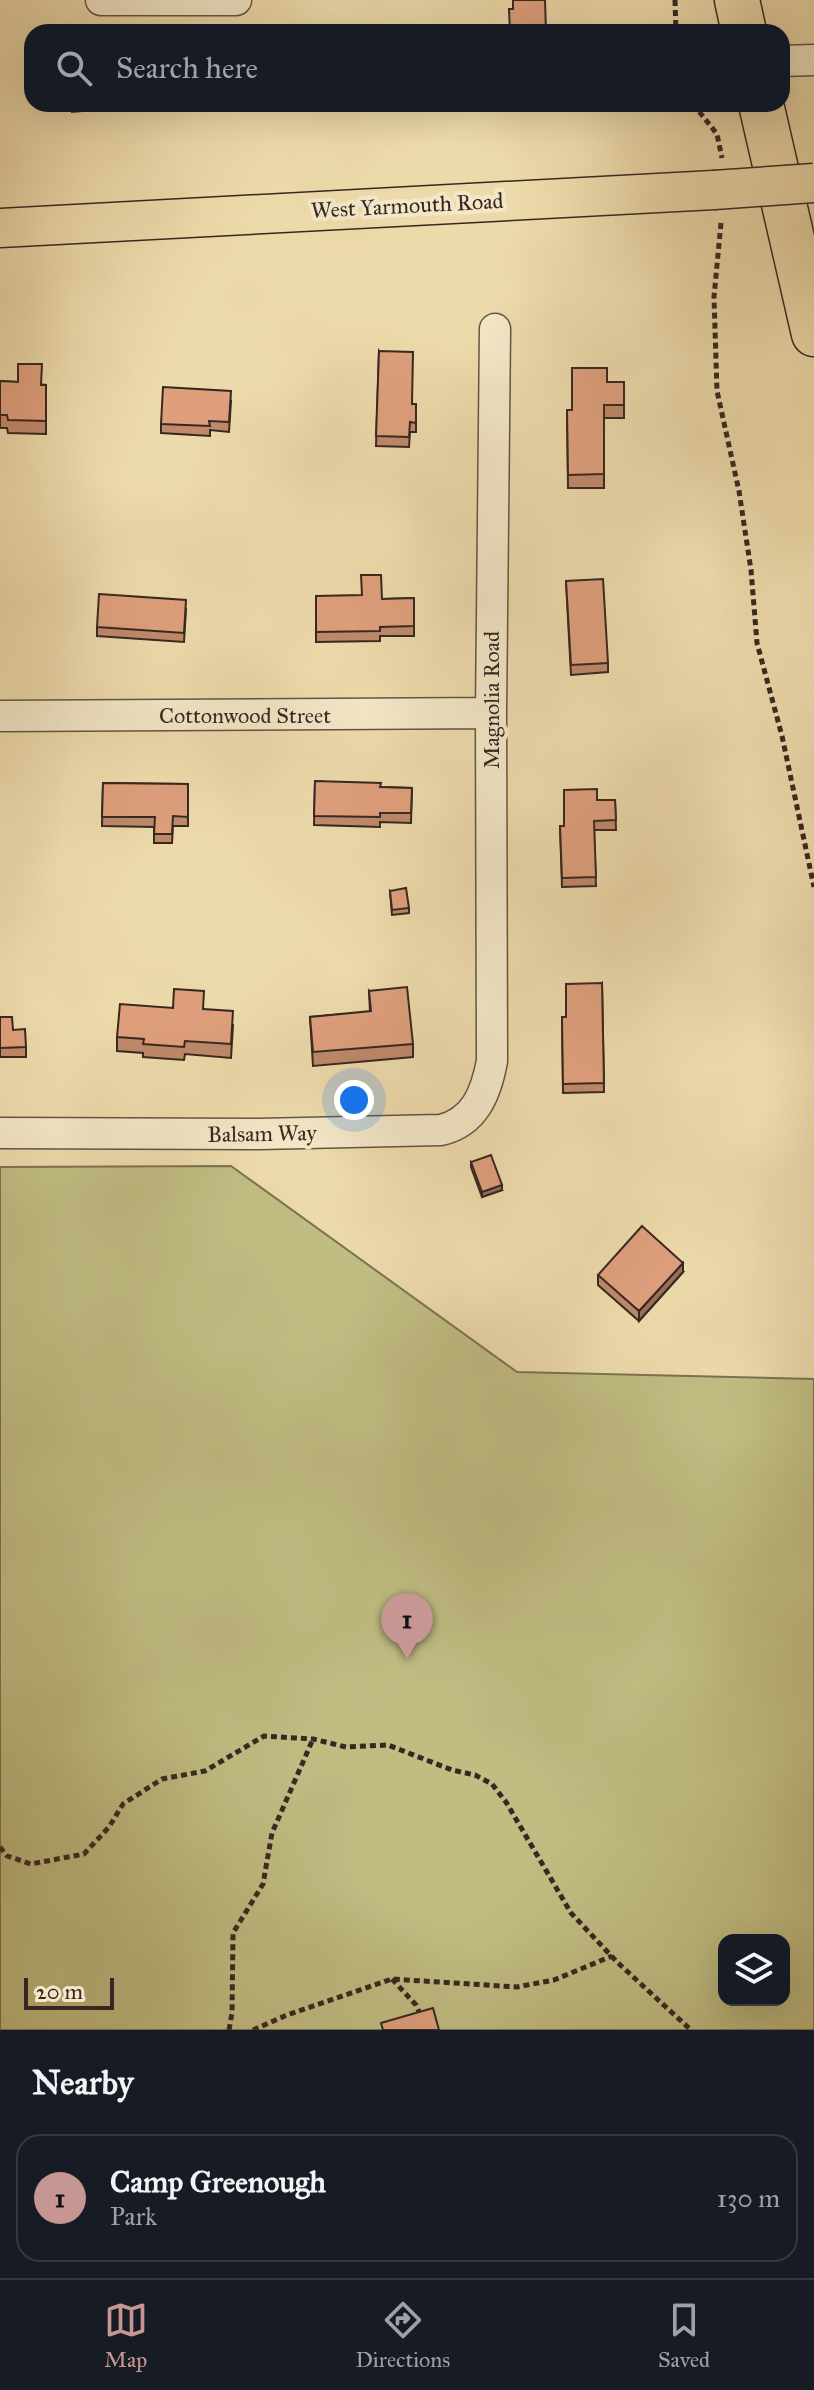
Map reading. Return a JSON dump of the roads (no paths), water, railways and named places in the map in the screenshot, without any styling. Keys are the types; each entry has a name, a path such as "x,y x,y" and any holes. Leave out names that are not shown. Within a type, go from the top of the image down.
{"highway":[{"path":"737,0 742,24"},
{"path":"763,112 814,334"}],"main road":[{"name":"West Yarmouth Road","path":"0,228 814,183"}],"street":[{"path":"101,0 236,0"},
{"path":"790,61 814,60"},
{"name":"Magnolia Road","path":"490,1071 495,329"},
{"name":"Cottonwood Street","path":"0,716 491,713"},
{"name":"Balsam Way","path":"0,1133 259,1134 441,1130 457,1126 475,1110 490,1071"}],"place":[{"name":"Camp Greenough","path":"407,1659"}]}
